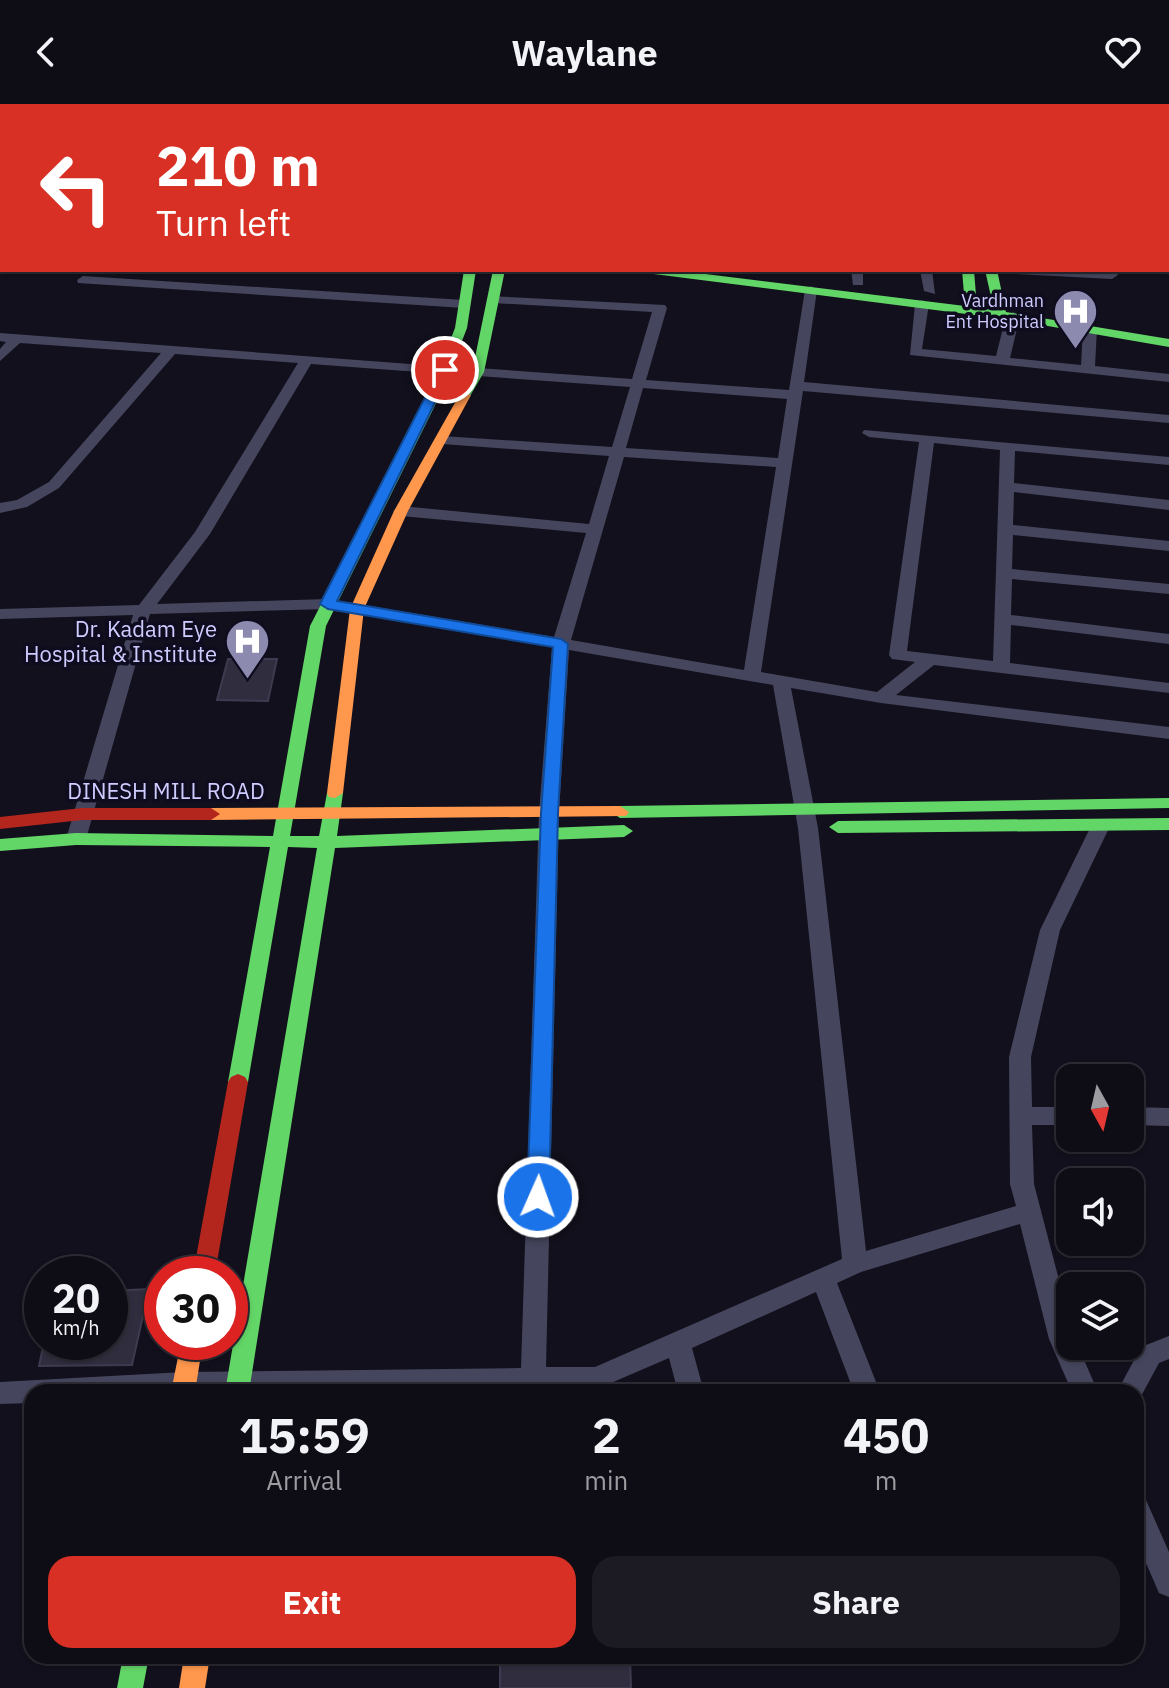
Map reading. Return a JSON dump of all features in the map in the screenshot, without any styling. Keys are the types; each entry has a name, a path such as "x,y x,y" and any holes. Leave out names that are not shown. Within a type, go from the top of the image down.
{"main road":[{"path":"207,1256 318,626 445,370 461,328 470,272"},
{"path":"239,1384 329,842 357,609 401,511 478,372 499,272"},
{"path":"662,272 811,290 971,303 1169,343"},
{"path":"789,272 858,276 926,297"},
{"path":"968,272 971,303"},
{"path":"992,272 1005,310"},
{"path":"1005,310 1169,331"},
{"path":"0,845 76,839 329,842 549,823 805,819 1169,803"},
{"name":"DINESH MILL ROAD","path":"0,823 82,814 333,814 549,823"},
{"path":"685,830 805,819 1169,824"},
{"path":"549,823 639,831"},
{"path":"184,1384 188,1360"},
{"path":"130,1688 134,1664"},
{"path":"192,1688 196,1664"}],"street":[{"path":"926,272 926,297 915,352 1169,378"},
{"path":"1054,272 1112,275 1110,272"},
{"path":"83,280 464,304"},
{"path":"752,676 811,290"},
{"path":"493,299 660,308 561,644 549,823 533,1379"},
{"path":"1002,361 1005,310"},
{"path":"1088,370 1090,329"},
{"path":"0,337 445,370"},
{"path":"0,357 17,338"},
{"path":"0,508 22,504 54,485 171,350"},
{"path":"76,839 143,611 202,534 307,360"},
{"path":"478,372 797,391 1169,419"},
{"path":"869,433 1169,461"},
{"path":"927,438 898,655 1169,688"},
{"path":"442,440 785,463"},
{"path":"1001,667 1008,446"},
{"path":"1007,487 1169,505"},
{"path":"401,511 595,529"},
{"path":"1005,529 1169,546"},
{"path":"1004,573 1169,589"},
{"path":"0,614 328,604 881,698 1169,733"},
{"path":"1002,619 1169,639"},
{"path":"881,698 930,659"},
{"path":"781,681 805,819 855,1264"},
{"path":"1082,1384 1062,1339 1022,1184 1020,1057 1050,930 1101,824"},
{"path":"1021,1116 1056,1116"},
{"path":"1144,1116 1169,1117"},
{"path":"349,1384 597,1378 855,1264 1029,1212"},
{"path":"823,1278 864,1384"},
{"path":"678,1342 689,1384"},
{"path":"1134,1384 1150,1355 1169,1347"},
{"path":"0,1393 24,1392"},
{"path":"1144,1527 1169,1584"}],"building":[{"path":"228,659 277,659 268,701 217,700"},
{"path":"144,1289 144,1311 132,1365 39,1366 40,1360 128,1360 128,1290"},
{"path":"500,1664 630,1664 631,1688 500,1688"}],"traffic: fast":[{"path":"238,1082 318,626 439,385 461,328 470,272"},
{"path":"465,395 478,372 499,272"},
{"path":"662,272 1013,316 1169,343"},
{"path":"968,272 971,310"},
{"path":"991,272 1001,314"},
{"path":"238,1384 335,793"},
{"path":"620,812 1169,803"},
{"path":"838,827 1169,824"},
{"path":"0,845 76,839 329,842 624,831"},
{"path":"130,1688 134,1664"}],"traffic: slow":[{"path":"335,793 357,609 401,511 465,395"},
{"path":"211,814 620,812"},
{"path":"184,1384 189,1360"},
{"path":"192,1688 196,1664"}],"traffic: jam":[{"path":"0,823 82,814 211,814"},
{"path":"207,1256 238,1082"}],"place":[{"name":"Vardhman Ent Hospital","path":"1075,350"},
{"name":"Dr. Kadam Eye Hospital & Institute","path":"248,681"}],"route":[{"path":"445,370 328,604 561,644 549,813 538,1197"}]}
